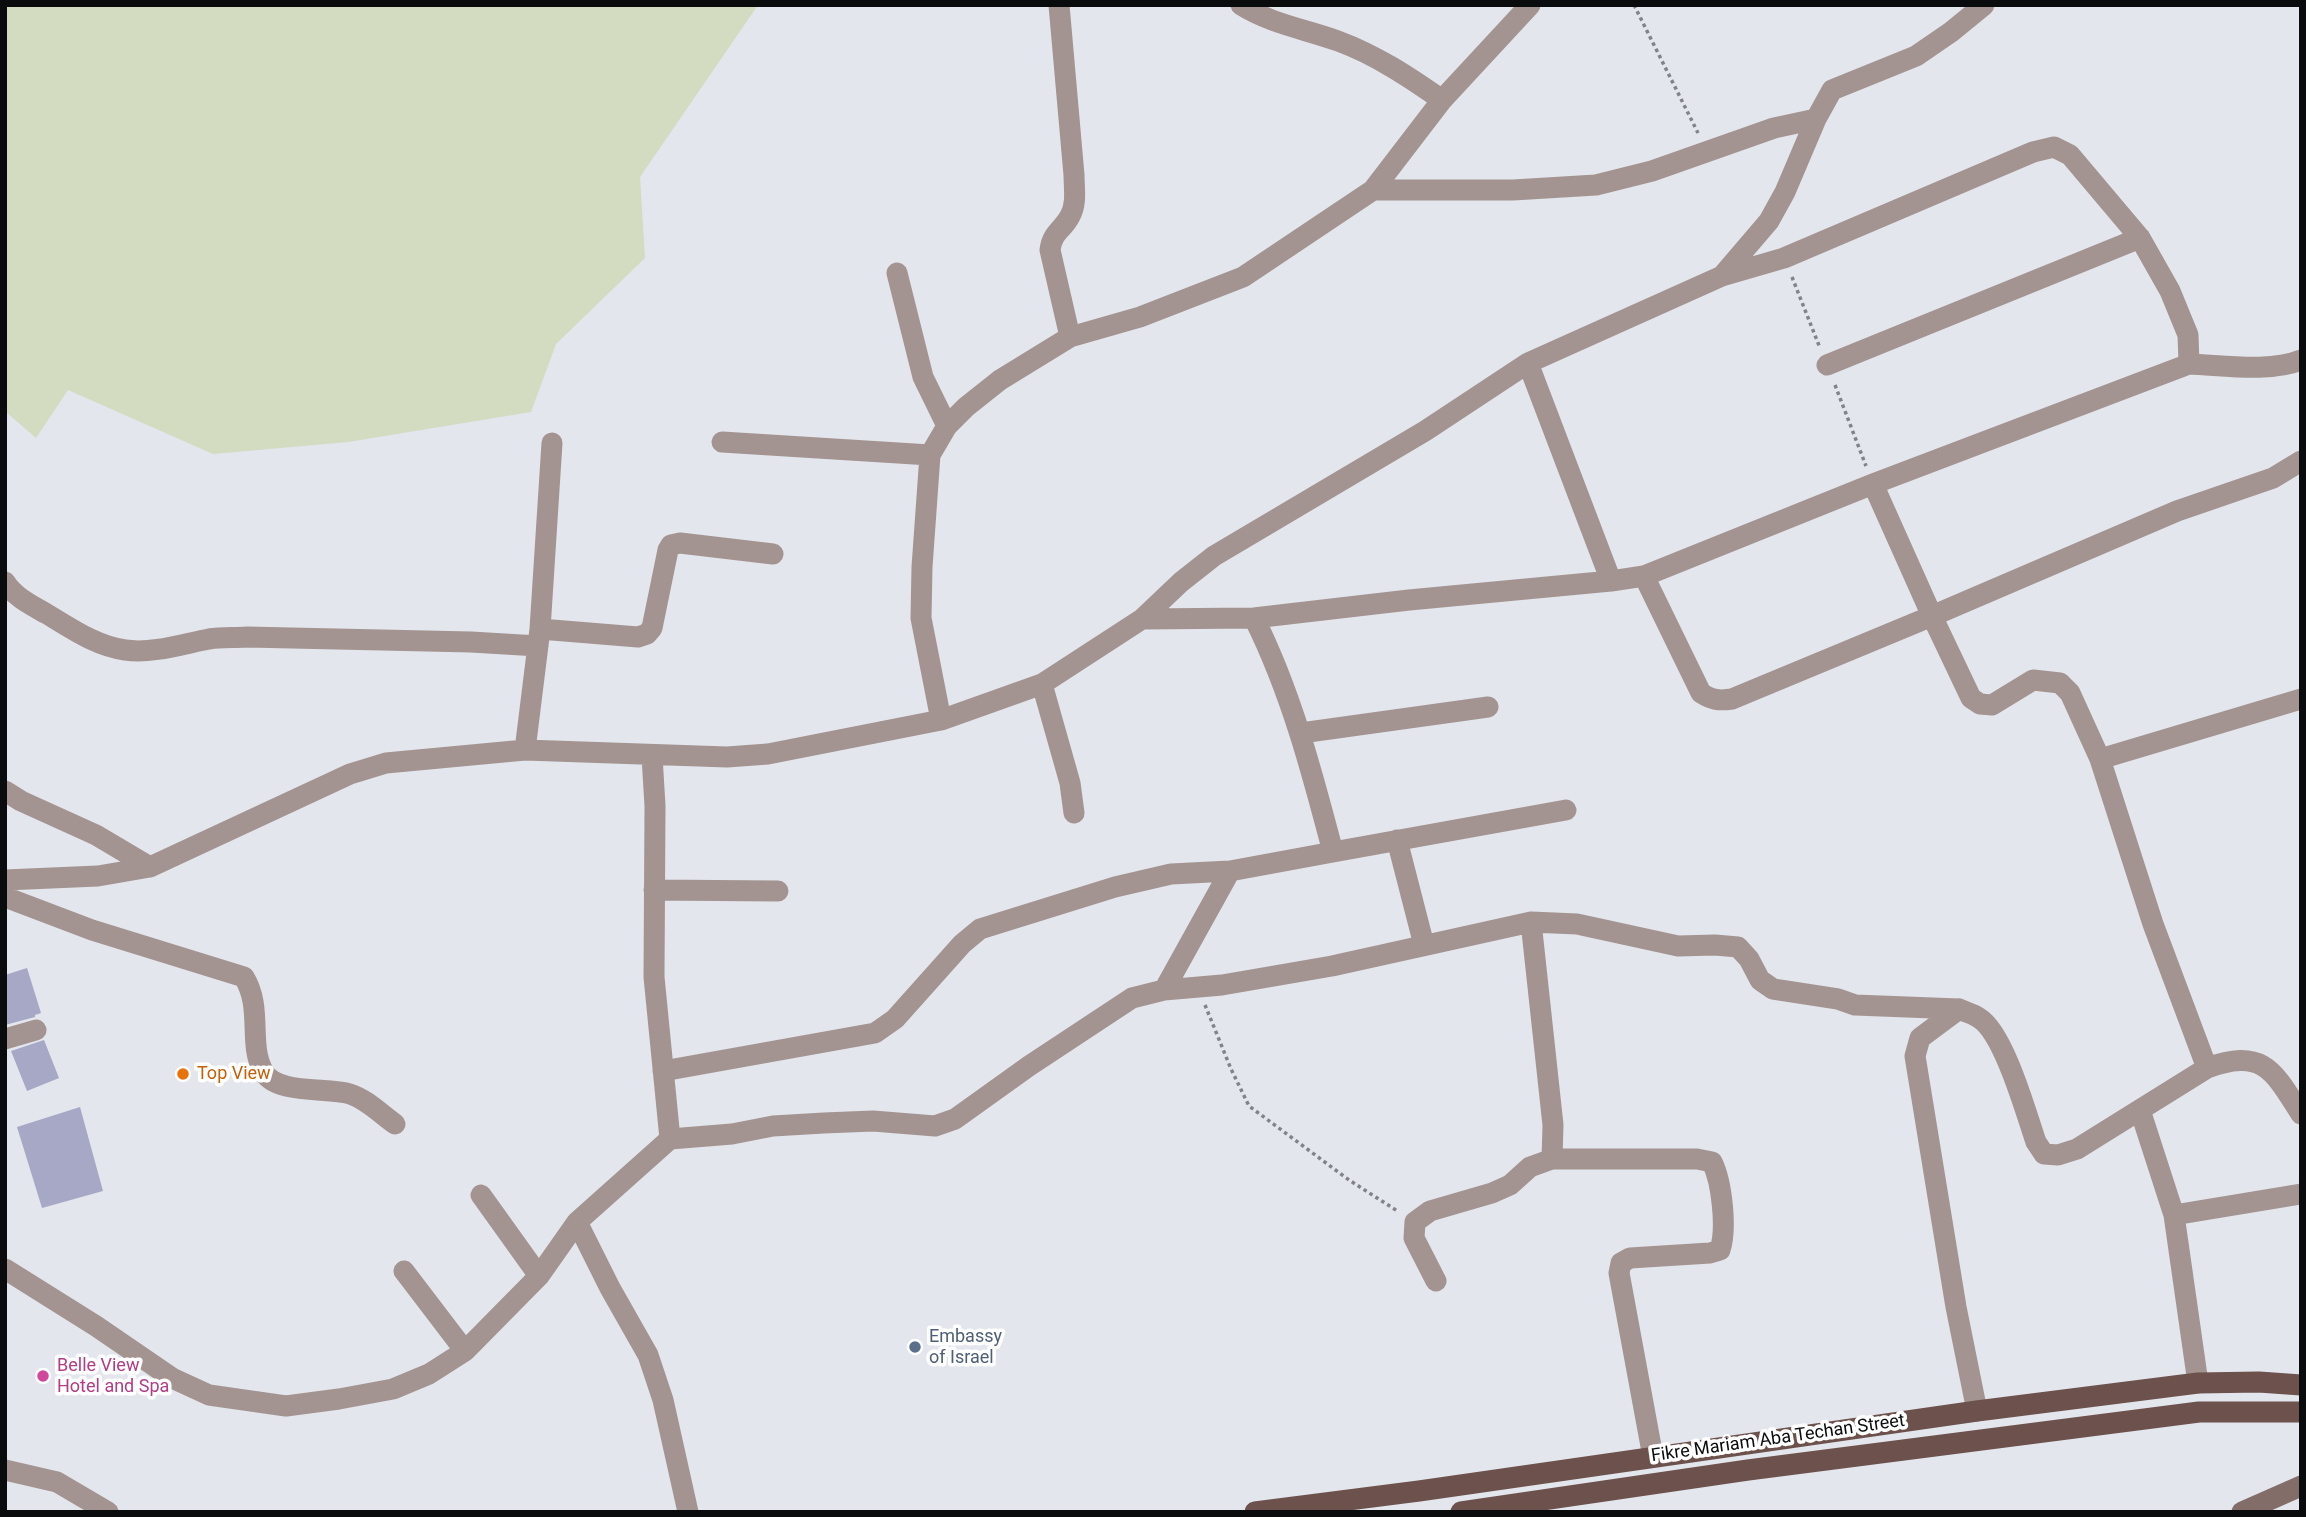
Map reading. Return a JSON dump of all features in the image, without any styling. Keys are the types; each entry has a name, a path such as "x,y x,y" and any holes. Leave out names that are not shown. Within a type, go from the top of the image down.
{"main road":[{"name":"Fikre Mariam Aba Techan Street","path":"1255,1512 1977,1411 2198,1383 2259,1382 2301,1385"},
{"name":"Fikre Mariam Aba Techan Street","path":"1461,1512 1775,1466 2199,1412 2301,1412"},
{"path":"2248,1511 2301,1486"}],"street":[{"path":"1059,5 1075,202 1070,216 1051,239 1050,250 1070,337"},
{"path":"1241,5 1278,23 1338,41 1399,70 1443,100"},
{"path":"941,720 921,618 925,503 930,455 947,426 1000,380 1070,337 1140,317 1243,277 1373,190 1443,100 1530,5"},
{"path":"1722,276 1769,221 1791,181 1816,119 1832,90 1916,55 1984,5"},
{"path":"1373,190 1513,190 1596,185 1652,171 1774,128 1816,119"},
{"path":"5,880 98,876 150,867 350,774 386,763 525,750 652,756 727,757 768,754 941,720 1042,684 1142,619 1181,582 1214,556 1425,431 1528,363 1722,276 1784,258 2033,152 2054,147 2070,155 2140,238 2170,291 2188,335 2189,364"},
{"path":"1827,365 2140,238"},
{"path":"897,273 923,376 947,426"},
{"path":"1142,619 1254,618 1409,600 1611,582 1643,576 1873,484 2189,364 2271,367 2301,360"},
{"path":"1528,363 1611,582"},
{"path":"722,442 930,455"},
{"path":"525,750 539,638 552,443"},
{"path":"1643,576 1701,693 1720,701 1732,699 2177,511 2273,478 2301,461"},
{"path":"1873,484 1971,698 1980,704 1992,705 2033,680 2060,683 2070,693 2100,759 2153,924 2207,1068"},
{"path":"5,582 27,602 76,632 100,644 127,650 247,637 471,642 638,637 647,634 652,628 671,545 680,543 773,554"},
{"path":"1254,618 1301,733 1333,852"},
{"path":"1042,684 1070,783 1074,813"},
{"path":"2100,759 2301,699"},
{"path":"1301,733 1488,707"},
{"path":"652,756 655,806 654,977 670,1139"},
{"path":"5,792 96,835 150,867"},
{"path":"663,1070 875,1033 895,1019 962,944 980,929 1126,884 1171,874 1230,871 1566,810"},
{"path":"1397,840 1424,945"},
{"path":"1164,990 1230,871"},
{"path":"654,890 778,891"},
{"path":"5,897 92,930 244,977 251,988 256,1021 256,1055 264,1074 279,1085 350,1094 363,1100 395,1124"},
{"path":"5,1269 96,1325 172,1378 209,1395 286,1406 393,1389 429,1374 465,1351 539,1276 577,1222 670,1139 732,1134 798,1124 873,1121 935,1126 955,1119 1029,1066 1132,999 1164,990 1332,966 1531,922 1577,924 1678,946 1738,947 1749,958 1760,980 1773,989 1855,1004 1959,1009 1981,1018 2004,1053 2036,1142 2044,1154 2058,1155 2077,1149 2207,1068 2229,1060 2261,1063 2278,1078 2301,1114"},
{"path":"1531,922 1553,1125 1552,1159"},
{"path":"1959,1009 1920,1038 1915,1056 1956,1307 1977,1411"},
{"path":"5,1039 36,1030"},
{"path":"2140,1110 2174,1215 2198,1383"},
{"path":"1436,1281 1413,1238 1415,1222 1430,1210 1492,1193 1510,1185 1530,1167 1552,1159 1697,1159 1712,1162 1718,1174 1724,1239 1720,1250 1710,1254 1630,1258 1621,1263 1619,1273 1653,1457"},
{"path":"2174,1215 2301,1194"},
{"path":"481,1195 539,1276"},
{"path":"577,1222 648,1355 663,1400 688,1512"},
{"path":"404,1271 465,1351"},
{"path":"5,1470 57,1482 108,1512"}],"path":[{"path":"1634,5 1707,151"},
{"path":"1198,987 1249,1106 1349,1180 1415,1222"}],"green space":[{"path":"5,5 758,5 640,177 645,258 556,344 531,412 348,442 213,454 68,390 36,438 5,411"}],"building":[{"path":"27,968 41,1013 5,1025 5,975"},
{"path":"44,1040 59,1078 27,1091 11,1051"},
{"path":"80,1107 103,1191 42,1208 17,1127"}],"place":[{"name":"Top View","path":"183,1074"},
{"name":"Embassy of Israel","path":"915,1347"},
{"name":"Belle View Hotel and Spa","path":"43,1376"}]}
